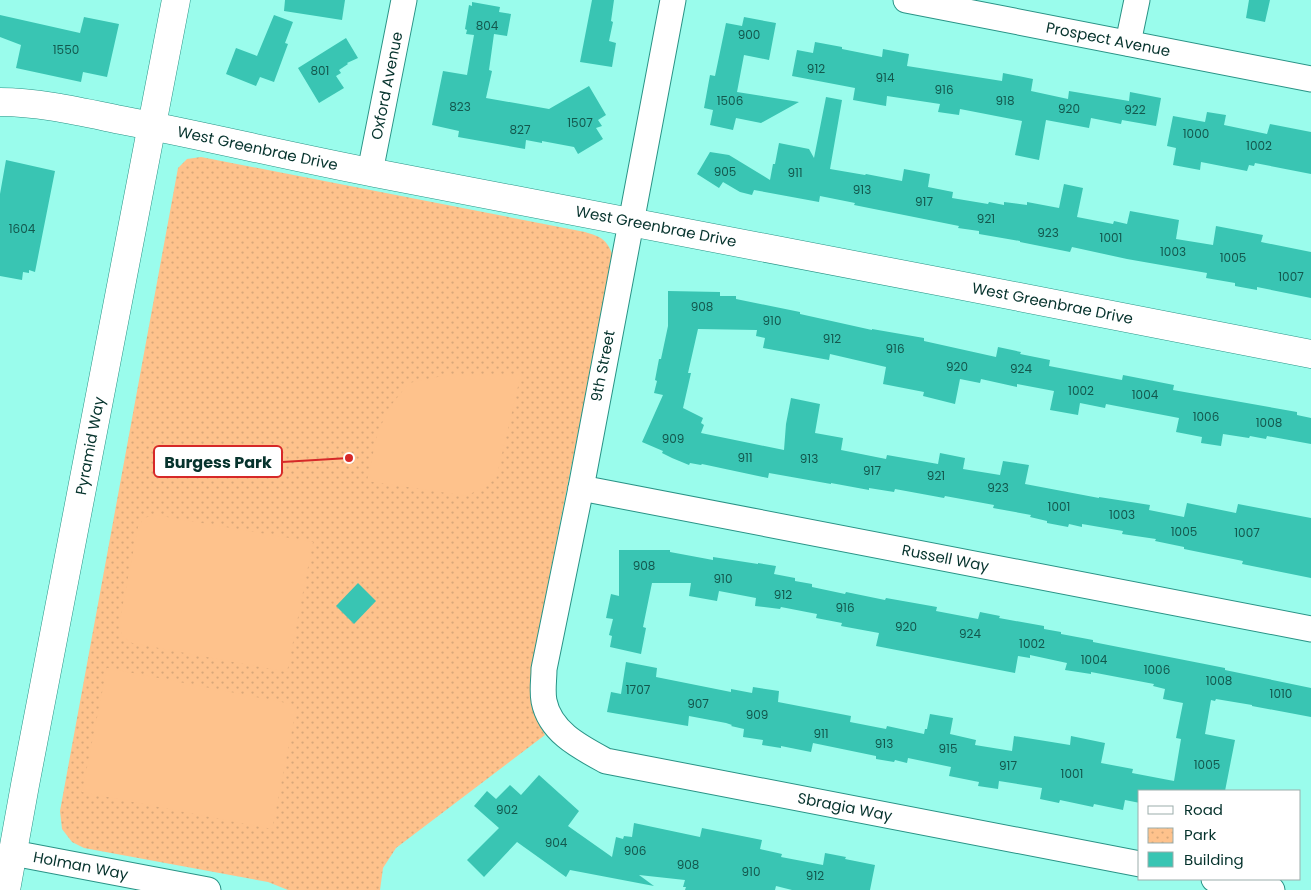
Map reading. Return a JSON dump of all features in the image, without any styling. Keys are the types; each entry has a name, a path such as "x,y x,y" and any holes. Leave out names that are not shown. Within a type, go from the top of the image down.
{"street":[{"name":"Pyramid Way","path":"6,890 176,0"},
{"name":"Oxford Avenue","path":"370,172 404,0"},
{"name":"9th Street","path":"558,730 548,716 544,701 544,669 581,488 673,0"},
{"name":"Prospect Avenue","path":"906,0 1311,79"},
{"path":"1128,43 1137,0"},
{"name":"West Greenbrae Drive","path":"0,102 14,102 70,110 370,172 1311,354"},
{"name":"Russell Way","path":"581,488 1311,629"},
{"name":"Sbragia Way","path":"558,730 581,748 606,760 1138,864"},
{"name":"Holman Way","path":"13,853 208,890"},
{"path":"1219,880 1272,890"}],"green space":[{"path":"201,157 585,232 595,235 606,242 613,256 532,665 533,705 545,735 396,848 383,868 380,890 288,890 268,882 84,848 72,842 62,829 60,811 178,168 187,159"},
{"path":"521,374 496,479 467,496 367,481 378,431 392,404 409,383 447,375"},
{"path":"155,515 313,542 287,672 132,643 122,636 119,624 138,527 144,518"},
{"path":"107,668 297,705 272,829 82,792"}],"building":[{"path":"285,0 345,0 342,20 284,11"},
{"path":"592,0 614,0 611,21 613,22 609,41 616,43 612,67 580,62"},
{"path":"1249,0 1270,0 1265,22 1246,18"},
{"path":"472,2 500,7 499,12 511,14 507,36 494,34 489,70 492,71 486,98 549,109 589,86 606,115 598,120 602,126 596,128 603,139 578,154 574,147 542,141 542,143 526,140 525,149 458,137 459,131 432,125 443,71 467,75 474,35 466,34 467,30 465,29 469,5 472,6"},
{"path":"0,15 80,33 84,17 119,24 107,77 83,72 81,82 16,68 21,45 0,37"},
{"path":"274,15 293,22 285,43 288,44 274,82 260,77 256,86 226,74 236,48 257,56"},
{"path":"744,17 776,23 769,60 744,55 737,92 799,102 761,123 736,118 733,130 710,125 713,110 704,108 710,75 715,76 726,23 742,26"},
{"path":"346,38 358,58 347,63 339,70 341,73 336,76 344,88 319,103 298,68"},
{"path":"815,42 882,57 883,49 909,54 907,66 1002,81 1003,73 1033,79 1031,91 1068,99 1069,91 1129,101 1130,92 1161,98 1156,126 1122,120 1121,124 1091,118 1089,128 1046,120 1039,160 1015,155 1022,121 960,109 959,115 938,112 940,104 887,96 886,106 853,100 855,88 792,76 797,50 813,53"},
{"path":"826,97 842,100 830,169 902,181 904,169 930,174 928,187 953,192 952,198 988,204 989,202 1004,205 1004,202 1027,205 1027,202 1059,208 1064,184 1083,188 1077,217 1113,224 1114,221 1127,224 1130,211 1179,220 1176,239 1213,245 1216,226 1263,235 1261,242 1311,252 1311,298 1257,287 1257,290 1235,286 1235,283 1206,278 1207,273 1072,247 1070,252 979,234 979,231 958,228 959,226 854,205 855,203 820,196 819,202 754,190 752,195 740,192 723,182 719,188 697,174 710,152 729,155 770,180 779,143 809,149 814,158"},
{"path":"1207,112 1226,115 1224,125 1267,134 1270,124 1311,132 1311,174 1255,163 1254,166 1249,165 1247,171 1201,162 1200,170 1173,165 1176,148 1167,146 1173,116 1205,122"},
{"path":"6,160 55,171 35,272 29,270 29,273 23,272 22,280 0,276 0,194"},
{"path":"668,291 720,292 720,296 736,296 736,299 800,312 800,314 872,330 924,338 924,341 996,357 998,347 1050,360 1049,366 1122,380 1123,375 1174,385 1173,390 1297,412 1297,415 1311,418 1311,444 1267,436 1266,439 1223,434 1221,446 1201,443 1202,437 1176,432 1179,418 1106,404 1105,408 1080,403 1078,415 1050,410 1054,391 1017,384 1017,387 981,379 980,383 960,379 955,404 923,396 924,392 883,384 886,367 830,354 829,360 763,348 765,338 756,336 757,330 698,329 688,373 691,373 683,408 703,418 701,423 704,425 701,433 784,450 791,398 820,404 815,433 843,438 841,450 886,459 887,455 938,464 940,453 965,458 963,469 1000,475 1003,461 1029,465 1025,484 1099,498 1150,505 1149,510 1184,517 1187,503 1236,513 1238,504 1311,518 1311,578 1242,564 1243,561 1184,549 1184,547 1155,541 1156,539 1122,534 1123,531 1082,524 1082,527 1069,524 1068,527 1047,523 1047,521 1030,517 1031,515 993,508 994,505 895,489 894,492 869,488 869,490 769,473 768,478 702,464 690,463 689,465 672,458 662,453 663,451 642,442 663,395 654,393 659,359 661,359 668,326"},
{"path":"619,550 670,550 670,552 713,560 713,557 776,566 774,574 795,578 795,581 812,584 812,587 845,594 846,592 885,600 886,598 937,607 936,611 978,619 980,612 1000,616 999,618 1044,626 1044,629 1093,640 1093,642 1225,668 1225,670 1311,688 1311,717 1252,705 1216,699 1215,701 1211,700 1205,734 1235,740 1225,790 1138,790 1138,803 1125,800 1123,810 1094,804 1093,807 1060,800 1059,803 1040,799 1042,788 999,781 998,789 978,786 979,782 949,776 951,767 908,758 907,763 895,760 894,762 876,759 876,756 813,743 811,752 781,746 781,748 762,745 763,740 743,737 744,729 726,723 689,716 688,726 607,712 611,692 621,694 626,662 657,668 656,677 731,692 731,689 752,693 753,687 779,691 778,702 851,716 850,722 886,729 887,726 924,734 930,714 953,718 950,734 976,740 975,745 1012,751 1014,736 1070,745 1071,736 1105,743 1101,763 1133,769 1132,773 1174,781 1181,739 1176,738 1183,703 1163,699 1165,689 1153,686 1154,684 1091,672 1091,674 1065,670 1067,663 1030,655 1030,658 1018,656 1015,673 876,646 879,633 841,626 842,623 816,618 817,614 781,607 780,609 755,606 756,598 719,591 717,601 689,596 691,583 652,583 643,627 646,628 641,654 610,647 612,636 609,635 613,619 606,618 611,594 619,596"},
{"path":"358,583 376,601 354,624 336,606"},
{"path":"539,775 579,811 568,826 612,857 616,837 623,839 624,836 632,837 634,823 700,837 702,828 762,840 760,849 782,854 781,857 823,865 825,853 875,865 870,890 792,890 776,886 775,890 685,890 686,887 683,887 685,880 639,875 654,886 570,870 566,877 517,842 484,877 467,860 499,828 474,806 487,791 496,799 510,785 521,795"}],"place":[{"name":"Burgess Park","path":"349,458"}]}
